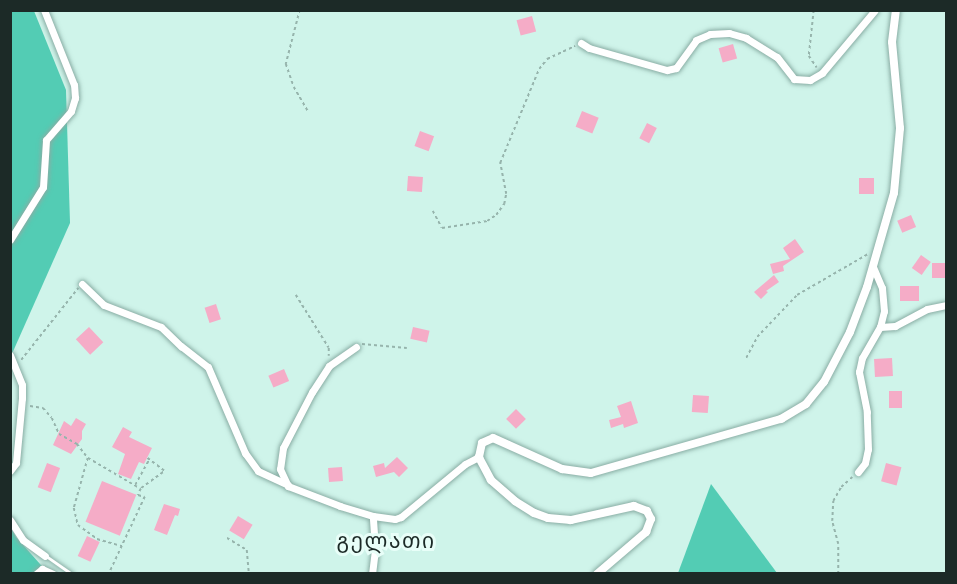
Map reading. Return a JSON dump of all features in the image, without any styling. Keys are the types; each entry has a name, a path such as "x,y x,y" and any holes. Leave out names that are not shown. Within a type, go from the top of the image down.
{"street":[{"path":"10,240 43,187 46,140 71,111 75,98 74,85 44,10"},
{"path":"581,43 589,48 667,70 676,68 696,40 710,34 729,33 746,38 777,57 794,79 810,80 822,73 875,10"},
{"path":"597,573 646,532 651,525 647,511 634,506 571,520 548,518 534,513 500,490 491,480 479,457 483,443 493,438 561,469 591,473 738,432 793,413 816,393 836,361 873,267 894,193 900,152 892,42 896,10"},
{"path":"858,472 865,463 868,449 867,412 860,372 862,358 880,327 884,311 882,288 873,267"},
{"path":"82,284 104,305 161,327 208,367 245,453 258,471 288,486 373,516 395,519 401,517 465,464 479,457"},
{"path":"880,327 895,326 927,309 946,305"},
{"path":"288,486 280,469 283,448 312,392 329,366 356,347"},
{"path":"10,355 22,385 15,463 10,471"},
{"path":"372,573 375,548 373,516"},
{"path":"10,520 23,540 45,556"},
{"path":"36,573 42,569 53,573"}],"lane":[{"path":"45,556 72,573"}],"path":[{"path":"300,10 286,64 294,87 308,111"},
{"path":"814,10 809,56 811,62 822,73"},
{"path":"433,211 442,228 488,221 496,215 504,204 506,194 500,163 539,69 547,59 581,43"},
{"path":"746,358 757,338 796,295 859,257 878,250"},
{"path":"15,367 82,284"},
{"path":"296,294 329,348 329,366"},
{"path":"356,347 362,344 407,348"},
{"path":"21,405 43,408 52,418 59,434 77,444 88,458 141,489"},
{"path":"88,458 75,495 74,508 78,525 97,539 122,546"},
{"path":"110,573 145,497 138,495 141,489 164,471 148,459 134,485"},
{"path":"838,573 838,544 831,521 833,501 841,487 858,472"},
{"path":"227,537 247,550 249,573"}],"green space":[{"path":"11,11 34,11 66,90 70,223 11,356"},
{"path":"711,484 777,573 678,573"},
{"path":"10,526 16,537 48,573 11,573"}],"building":[{"path":"532,16 536,31 521,36 517,20"},
{"path":"733,44 737,58 723,63 719,48"},
{"path":"582,111 599,118 592,134 576,127"},
{"path":"647,123 657,128 649,143 639,138"},
{"path":"420,131 434,136 429,151 415,146"},
{"path":"408,176 423,177 422,192 407,191"},
{"path":"859,178 874,178 874,194 859,194"},
{"path":"911,215 916,227 902,233 897,221"},
{"path":"795,239 804,252 783,266 784,271 773,274 770,264 790,259 783,248"},
{"path":"921,255 931,262 922,275 912,268"},
{"path":"932,263 946,263 946,278 932,278"},
{"path":"774,275 779,282 766,291 768,292 761,299 754,292"},
{"path":"900,286 919,286 919,301 900,301"},
{"path":"216,304 221,319 210,323 205,308"},
{"path":"89,327 103,342 90,355 76,339"},
{"path":"413,327 430,331 427,343 410,339"},
{"path":"892,358 893,376 875,377 874,359"},
{"path":"284,369 289,381 273,388 268,376"},
{"path":"889,391 902,391 902,408 889,408"},
{"path":"693,395 709,396 708,413 692,412"},
{"path":"631,401 638,423 624,428 623,424 611,428 609,420 621,417 617,406"},
{"path":"516,409 526,419 516,429 506,419"},
{"path":"76,418 86,424 82,431 82,439 71,454 53,445 64,421 71,426"},
{"path":"123,427 132,432 129,437 152,448 144,464 139,462 131,479 118,474 125,454 112,447"},
{"path":"397,457 408,468 399,477 394,472 376,477 373,466 384,463 385,468"},
{"path":"47,463 60,468 51,492 38,487"},
{"path":"886,463 901,467 897,485 881,481"},
{"path":"342,467 343,481 329,482 328,468"},
{"path":"102,481 136,495 120,536 86,522"},
{"path":"164,504 180,509 167,535 154,530"},
{"path":"238,516 253,525 244,539 229,531"},
{"path":"87,536 100,542 90,562 78,556"}],"district":[{"name":"გელათი","path":"386,540"}]}
